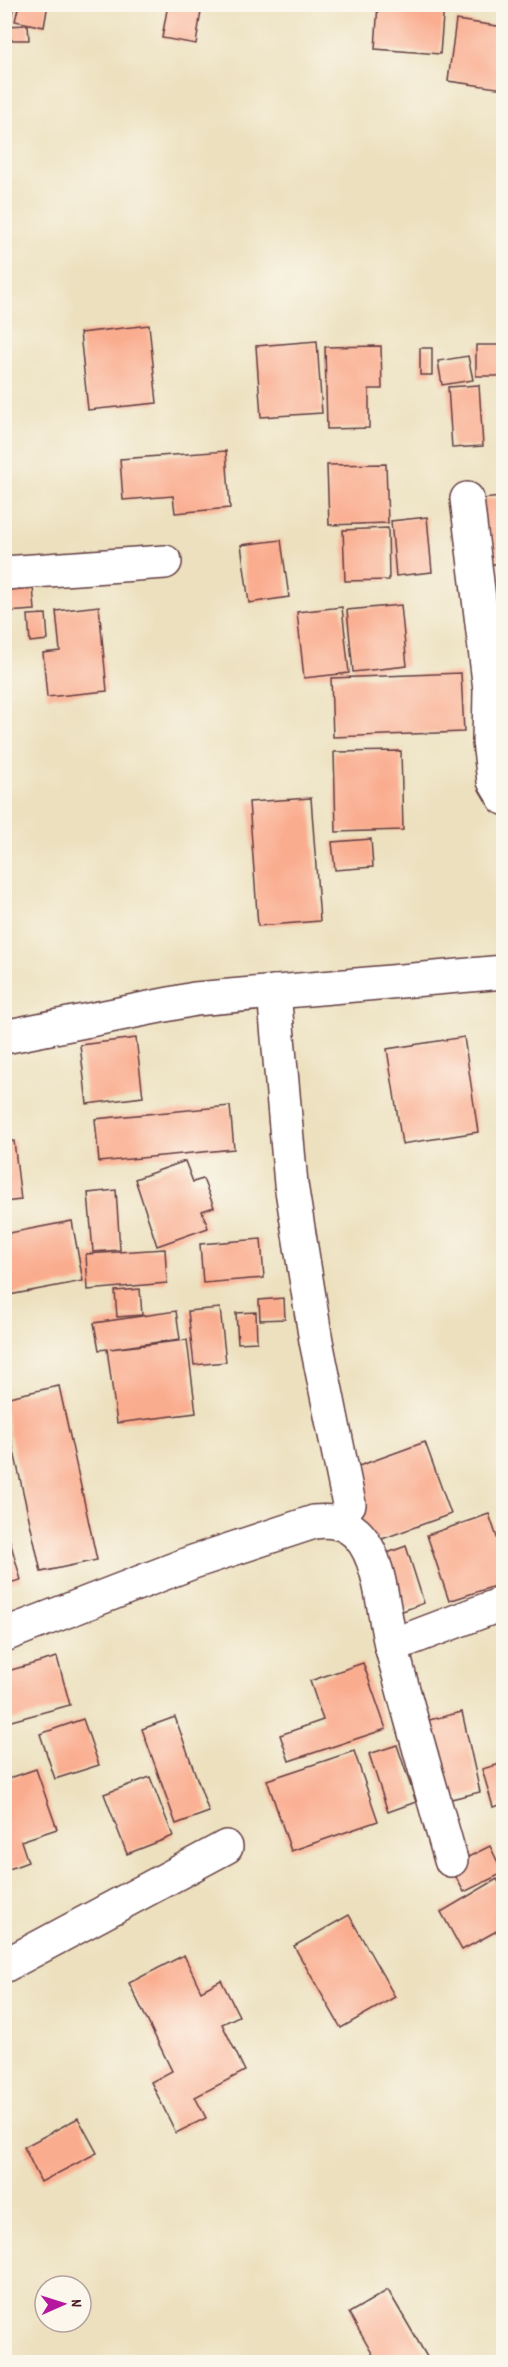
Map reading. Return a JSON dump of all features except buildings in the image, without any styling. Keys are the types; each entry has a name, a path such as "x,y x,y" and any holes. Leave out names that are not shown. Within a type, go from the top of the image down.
{"street":[{"path":"467,499 490,690 489,742 494,781 504,798"},
{"path":"4,573 165,562"},
{"path":"4,1037 195,999 504,972"},
{"path":"274,992 291,1184 316,1341 349,1504"},
{"path":"4,1635 193,1562 314,1522 329,1520 345,1525 360,1537 374,1563 391,1647 451,1860"},
{"path":"391,1647 504,1603"},
{"path":"4,1966 226,1847"}]}
